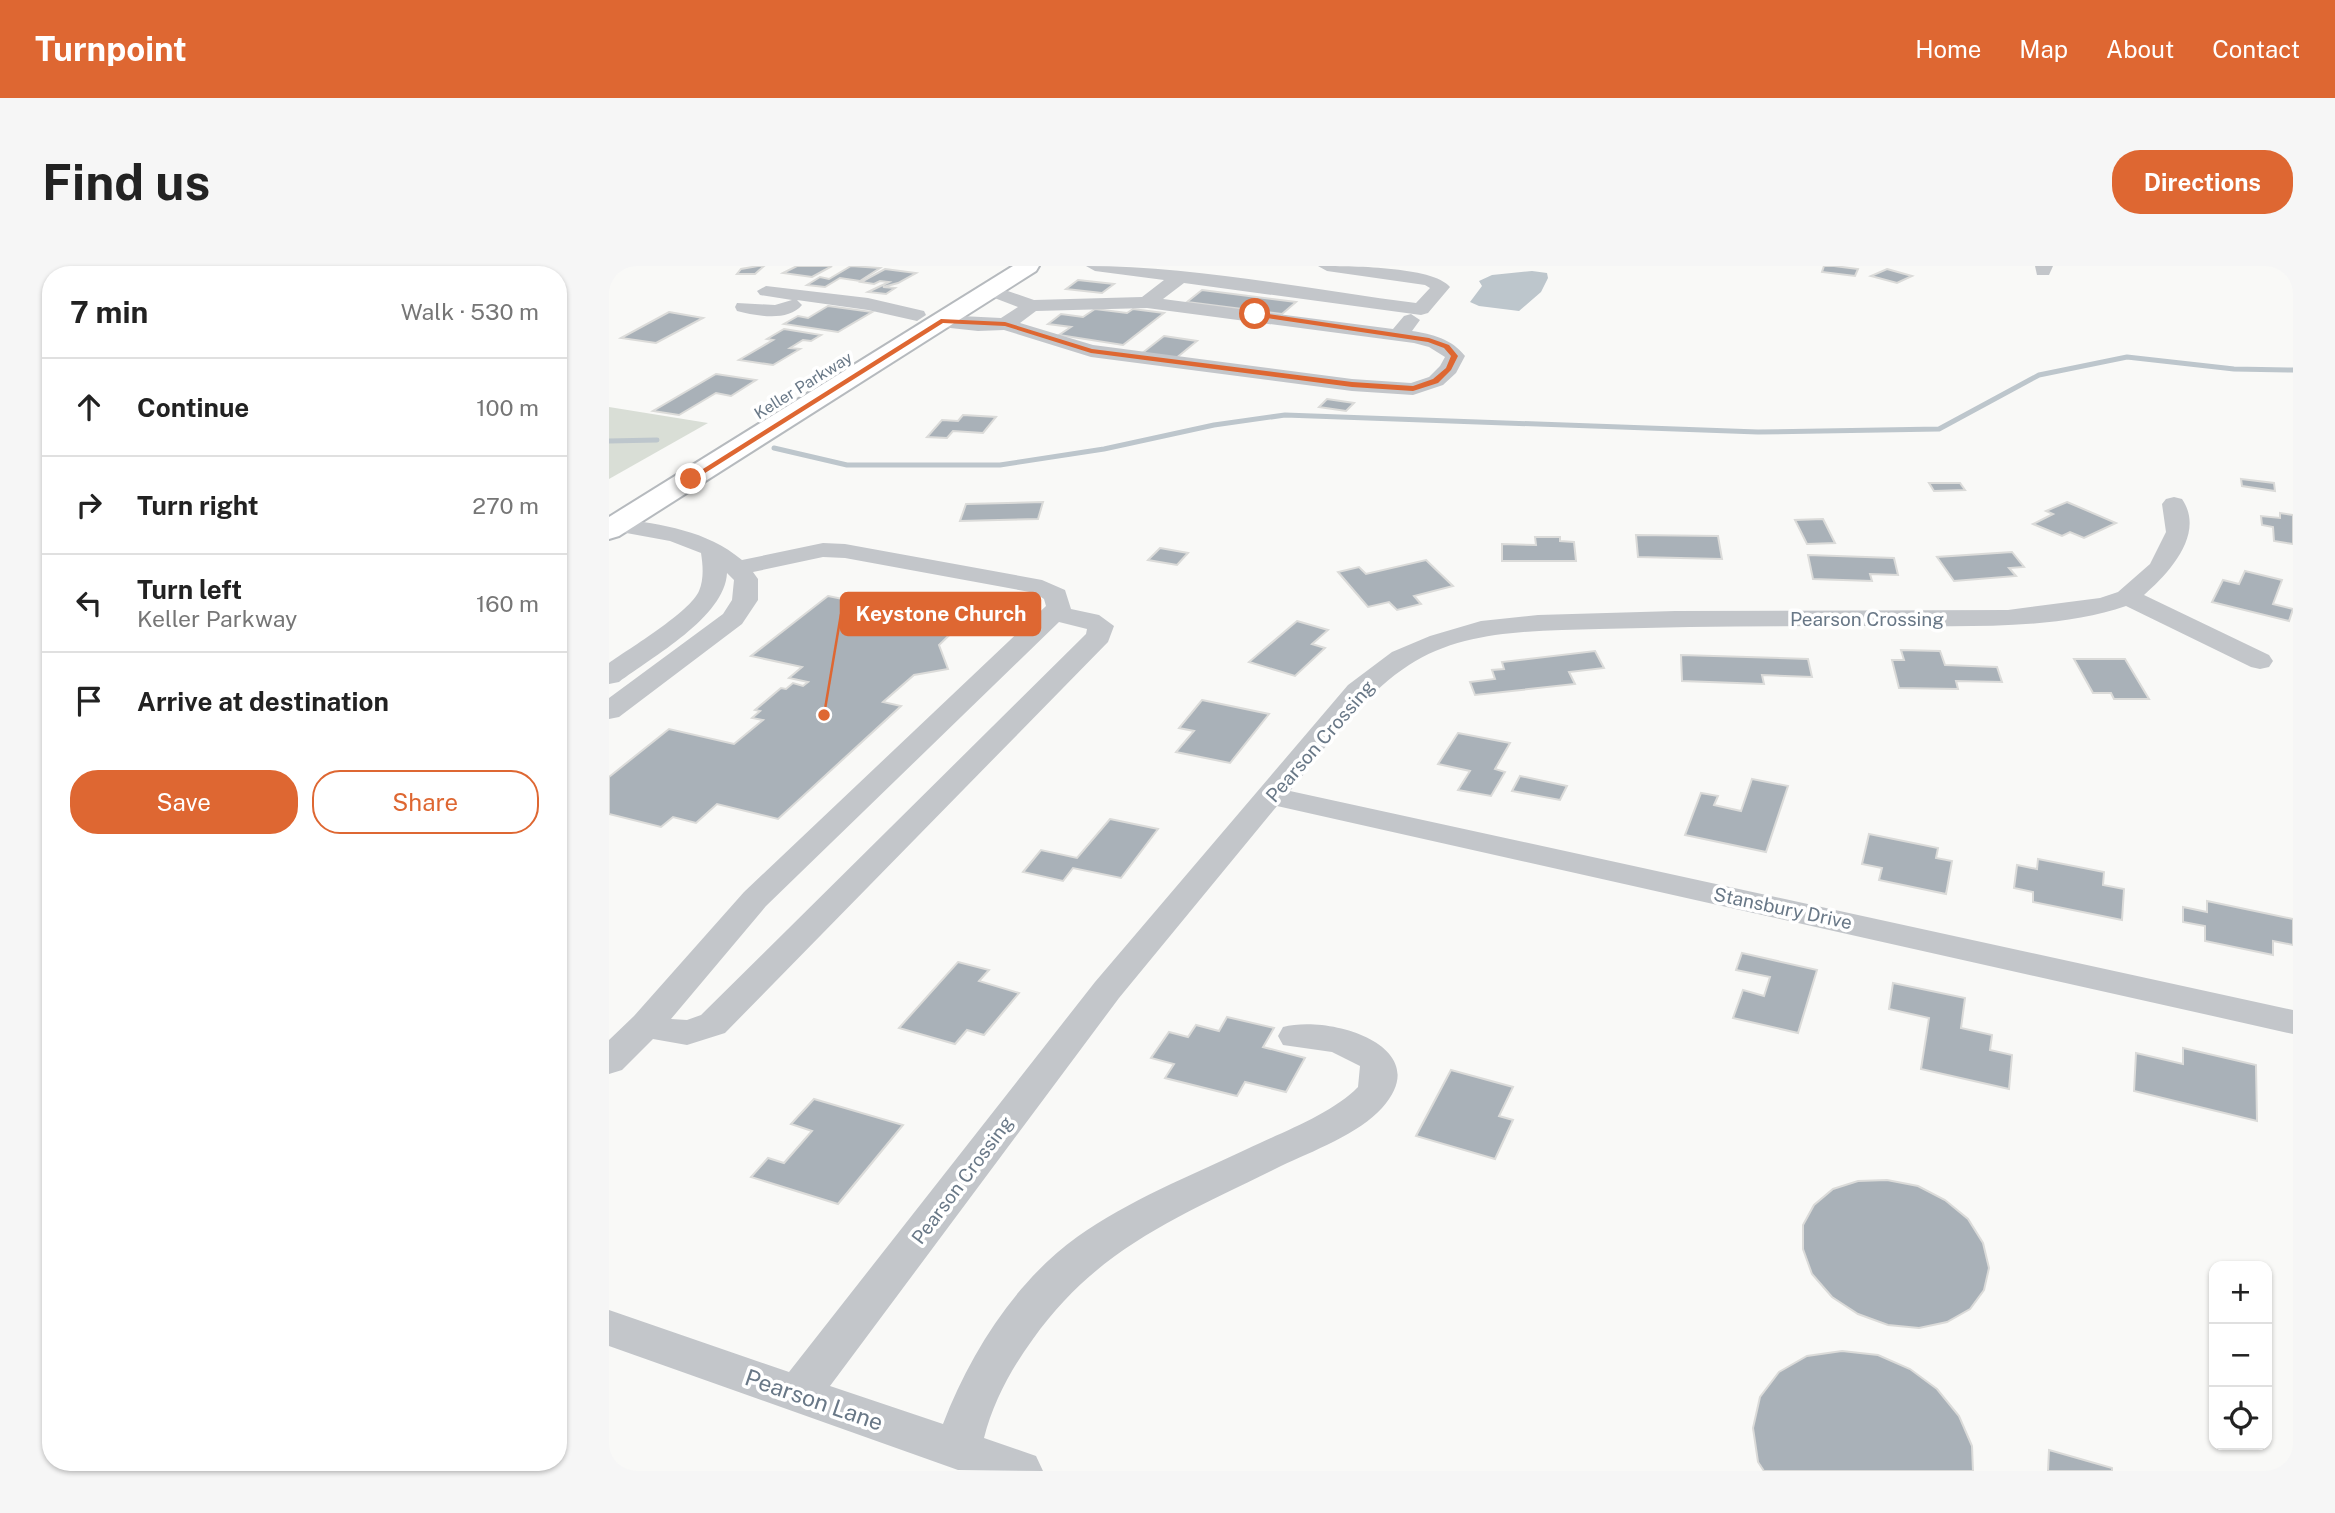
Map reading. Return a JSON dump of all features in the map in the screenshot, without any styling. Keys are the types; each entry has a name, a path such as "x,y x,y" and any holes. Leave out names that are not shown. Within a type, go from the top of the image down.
{"main road":[{"name":"Keller Parkway","path":"611,524 929,318 997,266"},
{"name":"Keller Parkway","path":"929,318 990,290 1028,266"}],"street":[{"path":"1095,266 1182,276 1244,277 1421,309"},
{"path":"1327,266 1422,278 1440,285 1440,290 1398,335"},
{"path":"1147,302 1182,276"},
{"path":"766,290 832,299 829,302 833,305 876,306 929,318 1005,324 1091,351 1352,385 1413,389 1436,381 1449,369 1455,356 1446,346 1398,335 1147,302 1032,306 990,290"},
{"path":"744,307 782,310 809,296"},
{"path":"1005,324 1032,306"},
{"name":"Pearson Crossing","path":"798,1394 1107,990 1358,691 1401,658 1481,629 1538,623 1675,619 2008,618 2104,605 2127,597 2160,568 2178,532 2174,504"},
{"path":"609,711 733,619 745,600 746,579 737,568 713,550 686,552 611,524"},
{"path":"609,676 697,612 709,599 717,576 713,550"},
{"path":"609,1060 646,1024 755,899 1059,608 1056,595 1042,587 845,551 824,550 737,568"},
{"path":"2127,597 2260,661"},
{"path":"646,1024 678,1034 696,1033 713,1024 1098,635 1101,626 1053,613"},
{"name":"Stansbury Drive","path":"1271,796 1989,953 2293,1023"},
{"path":"958,1450 963,1423 1010,1336 1049,1287 1090,1250 1134,1220 1266,1158 1334,1122 1369,1099 1379,1079 1377,1060 1360,1048 1339,1040 1296,1035"},
{"name":"Pearson Lane","path":"609,1328 1020,1471"}],"shaded area":[{"path":"1532,271 1547,273 1548,278 1541,292 1519,311 1479,306 1470,302 1482,286 1479,281 1492,275"},
{"path":"609,407 708,423 609,479"}],"building":[{"path":"764,266 755,274 737,274 741,269"},
{"path":"797,266 832,266 812,277 783,273"},
{"path":"851,266 880,268 860,281 840,278 825,287 807,285 820,277 829,279"},
{"path":"1824,266 1858,269 1855,276 1822,272"},
{"path":"885,269 916,273 898,283 883,287 895,288 886,294 868,292 889,282 861,282"},
{"path":"1887,269 1912,276 1897,283 1871,276"},
{"path":"1078,280 1114,284 1102,293 1066,289"},
{"path":"1202,290 1296,302 1282,314 1187,302"},
{"path":"828,306 872,312 838,332 784,324 798,316 808,318"},
{"path":"1095,309 1127,313 1133,309 1164,313 1123,345 1059,335 1071,327 1048,324 1061,314 1083,317"},
{"path":"669,312 703,318 656,343 621,338"},
{"path":"784,329 821,335 811,341 803,340 790,348 800,349 773,365 739,360 773,340 767,339"},
{"path":"1164,336 1197,341 1175,359 1141,354"},
{"path":"716,374 756,380 731,396 716,393 679,415 653,411"},
{"path":"1327,399 1354,403 1346,411 1319,407"},
{"path":"963,415 996,417 983,433 953,431 947,438 927,437 942,420 958,421"},
{"path":"2241,479 2274,483 2275,491 2242,486"},
{"path":"1929,483 1960,483 1965,490 1934,491"},
{"path":"1043,502 1038,519 960,521 966,504"},
{"path":"2067,502 2116,523 2084,538 2070,532 2062,536 2033,524 2053,514 2046,511"},
{"path":"2280,513 2293,515 2293,544 2274,541 2273,527 2262,525 2261,516 2280,518"},
{"path":"1823,519 1835,543 1807,544 1795,520"},
{"path":"1636,535 1718,536 1722,559 1638,557"},
{"path":"1535,537 1560,537 1560,541 1574,542 1576,561 1502,561 1502,544 1536,545"},
{"path":"1160,548 1188,553 1177,565 1148,560"},
{"path":"2012,552 2024,567 2009,568 2016,576 1954,581 1937,557"},
{"path":"1808,555 1894,558 1898,575 1870,574 1872,581 1813,579"},
{"path":"1426,560 1453,586 1414,596 1421,604 1397,610 1389,602 1368,607 1338,572 1359,567 1366,574"},
{"path":"2245,571 2282,580 2273,604 2293,609 2289,621 2212,602 2223,580 2239,584"},
{"path":"828,596 852,601 854,598 964,621 939,645 948,669 914,675 883,702 901,706 778,819 717,804 696,823 673,817 661,827 609,814 609,777 669,729 734,744 763,720 752,718 760,711 755,710 781,688 786,689 793,683 803,686 808,682 789,678 802,667 751,656"},
{"path":"1297,621 1328,630 1312,644 1325,648 1295,676 1249,662"},
{"path":"1901,650 1940,651 1945,665 1997,667 2002,682 1956,681 1958,689 1899,688 1892,660 1904,660"},
{"path":"1595,651 1604,668 1569,672 1575,684 1475,695 1470,682 1495,679 1492,670 1504,669 1502,662"},
{"path":"1681,655 1808,659 1812,677 1762,675 1764,684 1682,681"},
{"path":"2074,659 2125,659 2149,699 2114,699 2111,693 2093,693"},
{"path":"1202,700 1269,714 1230,763 1176,752 1194,731 1179,728"},
{"path":"1458,733 1510,743 1495,769 1505,772 1491,796 1458,790 1470,771 1438,764"},
{"path":"1520,776 1567,786 1560,800 1512,791"},
{"path":"1752,779 1788,786 1766,852 1685,835 1701,793 1718,796 1714,805 1741,811"},
{"path":"1110,819 1158,829 1121,878 1073,868 1063,881 1023,872 1041,850 1077,858"},
{"path":"1869,834 1938,848 1936,858 1952,861 1946,894 1879,880 1882,868 1862,864"},
{"path":"2038,859 2104,872 2103,885 2124,889 2122,920 2033,902 2033,892 2014,888 2017,865 2037,869"},
{"path":"2207,901 2293,919 2293,945 2273,941 2273,955 2205,941 2205,926 2183,922 2183,907 2207,912"},
{"path":"1742,953 1817,970 1798,1033 1733,1018 1743,990 1764,996 1770,977 1736,970"},
{"path":"958,962 989,970 979,981 1019,993 984,1035 967,1030 955,1044 899,1028"},
{"path":"1893,983 1965,998 1961,1028 1992,1035 1990,1050 2012,1055 2009,1089 1921,1069 1929,1018 1889,1009"},
{"path":"1227,1017 1274,1028 1263,1047 1305,1058 1286,1092 1245,1082 1237,1096 1165,1078 1174,1064 1151,1058 1169,1032 1188,1037 1196,1025 1219,1031"},
{"path":"2183,1048 2256,1065 2257,1121 2134,1091 2136,1053 2183,1064"},
{"path":"1451,1070 1513,1087 1499,1116 1513,1120 1495,1159 1416,1136"},
{"path":"814,1099 903,1125 838,1204 751,1177 768,1158 784,1163 812,1131 791,1124"},
{"path":"1887,1180 1918,1186 1945,1200 1968,1219 1983,1243 1989,1268 1984,1290 1970,1309 1947,1322 1919,1328 1888,1325 1858,1314 1832,1297 1812,1274 1803,1249 1803,1225 1814,1205 1833,1189 1858,1181"},
{"path":"1842,1351 1878,1355 1910,1369 1937,1389 1959,1416 1972,1446 1973,1471 1764,1471 1758,1462 1753,1428 1760,1397 1779,1372 1807,1356"},
{"path":"2049,1450 2112,1468 2112,1471 2048,1471"}],"waterway":[{"path":"774,448 847,465 1000,465 1104,449 1214,425 1285,415 1758,432 1939,429 2039,375 2127,357 2234,369 2293,370"},
{"path":"609,441 657,440"}],"place":[{"name":"Keystone Church","path":"824,715"}],"route":[{"path":"691,479 941,321 978,325 1005,324 1045,334 1091,351 1180,365 1352,385 1413,389 1436,381 1449,369 1455,356 1446,346 1429,340 1255,314"}]}
